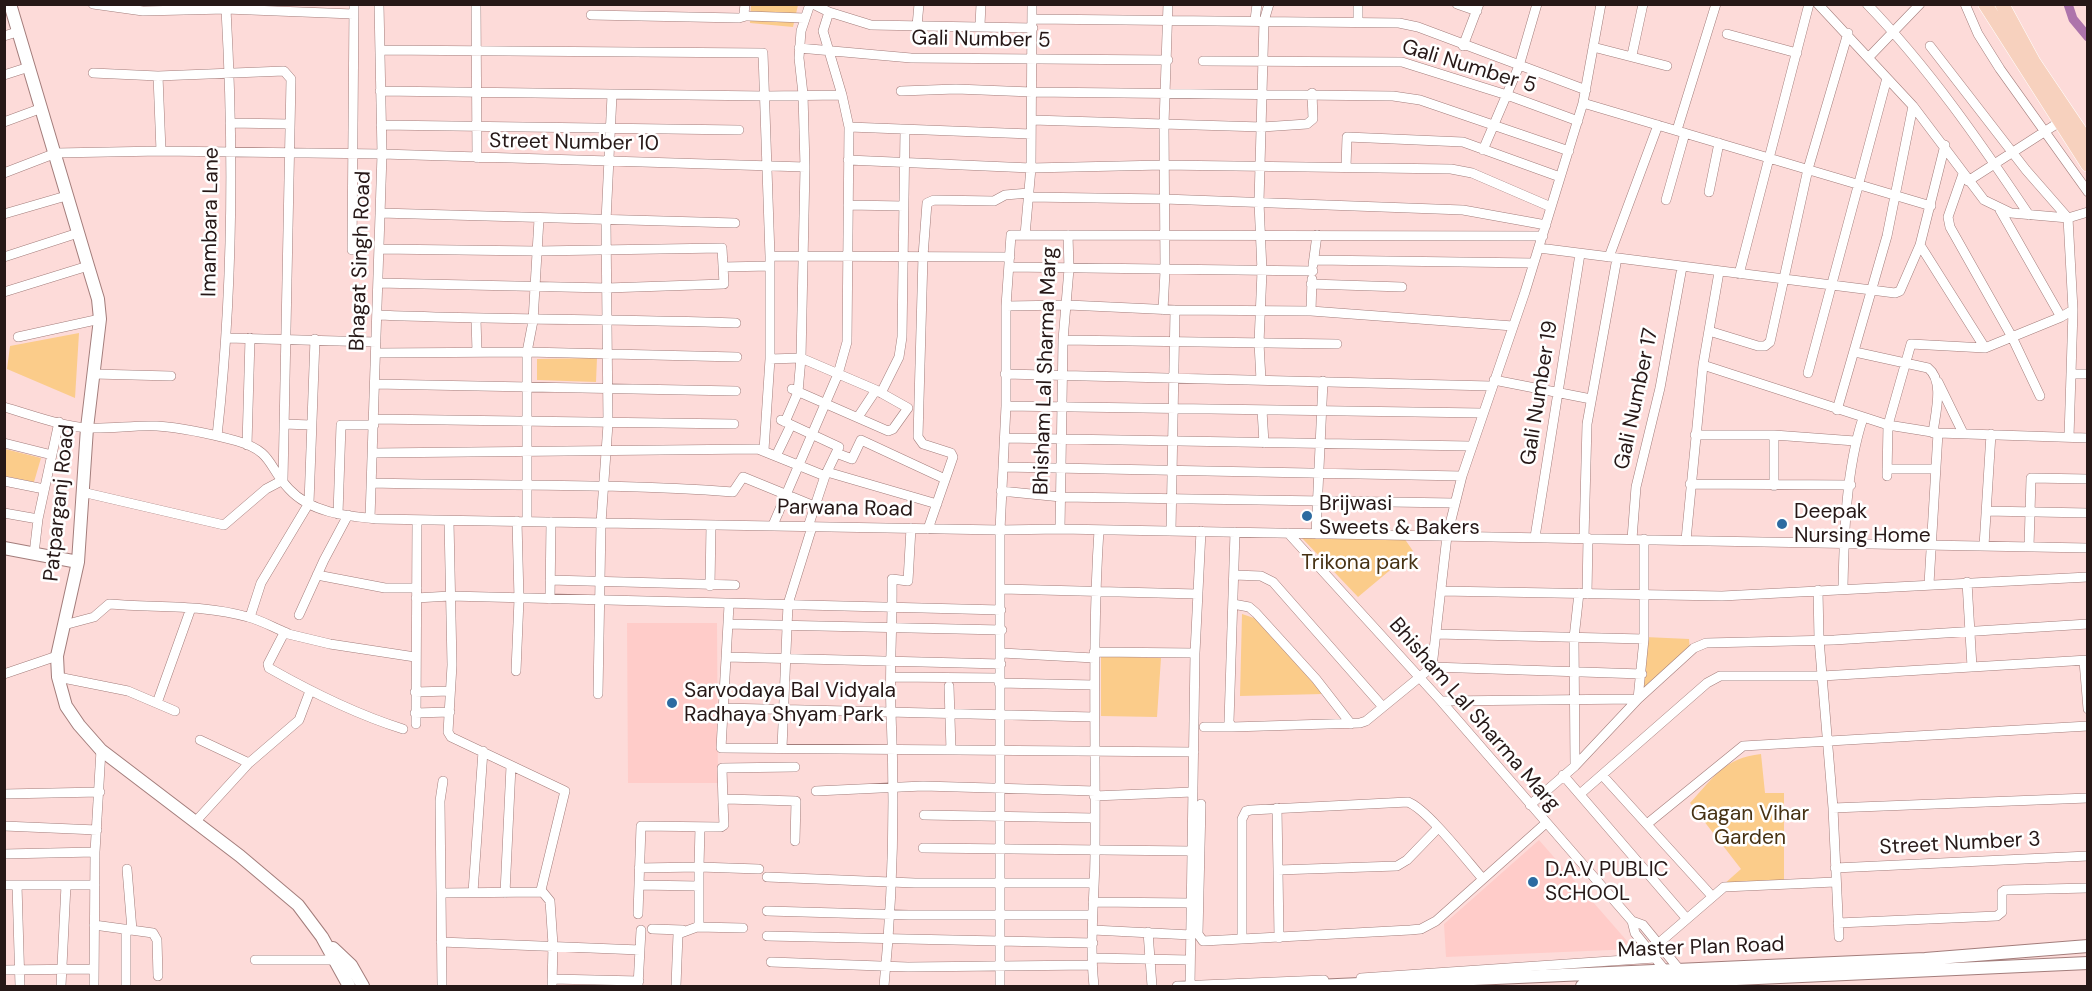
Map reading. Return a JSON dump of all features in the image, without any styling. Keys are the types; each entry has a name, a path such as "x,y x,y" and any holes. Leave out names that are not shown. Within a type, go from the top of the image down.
{"main road":[{"path":"1984,4 2058,123 2088,165"},
{"path":"2002,4 2034,63 2088,143"}],"street":[{"name":"Patparganj Road","path":"10,4 98,299 100,319 87,428 78,561 57,656 58,677 66,706 101,750 196,821 298,905 322,937 349,987"},
{"path":"93,4 143,11 353,9 351,250"},
{"name":"Bhagat Singh Road","path":"370,518 382,154 379,4"},
{"path":"476,4 477,159"},
{"path":"745,4 746,15"},
{"path":"776,456 795,390 801,358 805,167 799,48 804,18 812,4 861,23 917,26 1260,20 1399,23 1418,27 1463,46 1586,90"},
{"path":"917,26 919,4"},
{"path":"980,25 981,4"},
{"name":"Bhisham Lal Sharma Marg","path":"1032,4 1032,120 1025,235 1068,235 1068,305 1063,340 1062,374 1060,529"},
{"path":"1163,310 1165,235 1163,165 1168,4"},
{"path":"1257,4 1264,61 1258,202 1262,271 1259,343 1262,380"},
{"path":"1260,20 1269,4"},
{"path":"1358,4 1359,22"},
{"path":"1456,4 1478,8 1463,46"},
{"path":"1483,150 1519,66 1537,4"},
{"path":"1432,667 1447,536 1461,476 1543,236 1578,121 1586,90 1600,4"},
{"path":"1632,55 1643,4"},
{"path":"1666,200 1681,131 1716,4"},
{"path":"1739,274 1809,4"},
{"path":"1818,4 1848,33 1913,105 1984,200 2000,210 2030,215 2068,218 2088,212"},
{"path":"1867,4 1894,33 1995,164 2030,215"},
{"path":"1965,4 1978,34 2088,192"},
{"path":"1869,57 1894,33 1913,6"},
{"name":"Imambara Lane","path":"216,436 227,338 231,152 226,9"},
{"path":"773,525 788,496 798,465 838,374 847,342 849,128 842,94 823,31 829,12"},
{"path":"591,15 739,18 746,15 804,18"},
{"path":"4,36 17,32"},
{"path":"1709,330 1758,346 1767,345 1808,169 1848,33"},
{"path":"1727,34 1797,53"},
{"path":"1930,46 2068,218 2073,310 2069,437"},
{"path":"1593,47 1632,55 1667,66"},
{"name":"Gali Number 5","path":"799,48 911,58 1168,60"},
{"path":"380,50 761,52 765,58 765,166 770,256 770,359 764,450"},
{"name":"Gali Number 5","path":"1203,61 1402,62 1507,95 1578,121"},
{"path":"4,75 29,67"},
{"path":"82,492 224,525 266,489 283,480 291,79 287,73 159,76 93,73"},
{"path":"159,76 161,151"},
{"path":"1808,373 1887,78"},
{"path":"901,91 956,89 1032,92 1312,93 1407,97 1569,151"},
{"path":"380,91 765,96 842,94"},
{"path":"1032,120 1262,127 1310,124 1312,93"},
{"path":"598,694 601,523 608,424 606,221 612,94"},
{"path":"1583,102 1931,206"},
{"path":"1837,410 1872,292 1913,105"},
{"path":"4,122 42,108"},
{"path":"230,123 290,124"},
{"path":"2040,396 2012,337 1948,222 1965,177 2014,153 2058,123"},
{"path":"381,125 739,130"},
{"path":"1575,766 1574,638 1583,593 1586,538 1585,445 1613,258 1658,125"},
{"path":"849,128 1031,134"},
{"path":"858,417 895,369 901,348 905,130"},
{"path":"1346,167 1347,137 1442,140 1463,142 1560,177"},
{"path":"1709,192 1719,143"},
{"path":"1539,248 1890,294 1900,291 1920,245 1945,145"},
{"name":"Street Number 10","path":"4,173 56,153 161,151 382,154 477,159 805,167"},
{"path":"848,160 1030,168 1163,165 1463,171 1551,207"},
{"path":"928,529 953,455 923,444 918,437 923,256 927,203 934,200 994,201 1005,195 1164,198 1463,210 1546,225"},
{"path":"4,214 66,196"},
{"path":"848,205 904,207"},
{"path":"2000,210 2061,317"},
{"path":"380,213 735,223"},
{"path":"516,671 522,521 526,486 527,352 533,321 538,219"},
{"path":"4,257 78,233"},
{"path":"1000,987 998,848 1001,816 999,681 1002,653 1002,589 1000,530 1006,406 1006,306 1011,235 1025,235"},
{"path":"1068,235 1543,236"},
{"path":"1311,311 1311,284 1317,235"},
{"path":"1920,245 1985,348"},
{"path":"378,283 607,288 724,284 722,248 537,251 379,249"},
{"path":"770,256 804,254 1010,257"},
{"name":"Gali Number 19","path":"1535,537 1580,254"},
{"path":"1314,260 1534,263"},
{"path":"4,291 88,266"},
{"path":"723,267 770,266"},
{"path":"1010,267 1165,271 1313,271"},
{"name":"Gali Number 17","path":"1632,539 1636,487 1660,388 1682,267"},
{"path":"1686,540 1703,365 1719,272"},
{"path":"1311,284 1402,287"},
{"path":"1006,306 1068,305 1163,310 1311,311 1513,326"},
{"path":"1171,531 1175,310"},
{"path":"1936,469 1887,473 1888,425 1910,346 1914,343 1985,348 2073,310"},
{"path":"377,315 533,321 607,319 736,323"},
{"path":"18,337 100,319"},
{"path":"476,319 477,352"},
{"path":"227,338 376,342"},
{"path":"247,445 250,338"},
{"path":"250,617 261,583 309,503 315,339"},
{"path":"1063,340 1337,344"},
{"path":"376,353 527,352 737,357"},
{"path":"1855,352 1928,368 1938,382 1963,434"},
{"path":"770,359 801,358 879,391 907,406 893,429 885,430 795,390"},
{"path":"1703,365 1888,425 1935,433 2088,438"},
{"path":"94,374 171,376"},
{"path":"1005,374 1493,383 1591,399"},
{"path":"2072,374 2088,374"},
{"path":"1316,534 1323,381"},
{"path":"1929,584 1936,469 1935,433 1938,382"},
{"path":"375,384 736,391"},
{"path":"1006,406 1482,413"},
{"name":"Parwana Road","path":"4,407 87,428 155,426 188,429 247,445 269,458 288,488 309,503 338,514 370,518 2088,548"},
{"path":"1262,410 1264,443"},
{"path":"1843,588 1844,542 1855,441 1863,418"},
{"path":"338,514 341,425 374,422 527,420 608,424 734,423"},
{"path":"34,554 38,519 59,422"},
{"path":"782,748 788,604 814,506 839,447 785,422"},
{"path":"284,424 311,425"},
{"path":"1984,546 1991,434"},
{"path":"1695,435 1774,435 1855,441"},
{"path":"1774,435 1774,486"},
{"path":"1005,438 1470,446"},
{"path":"836,453 852,459 861,440 945,479"},
{"path":"4,443 52,455"},
{"path":"373,453 764,450 826,474 937,504"},
{"path":"1003,467 1461,476"},
{"path":"372,483 526,486 603,484 733,492 743,477 814,506"},
{"path":"2028,547 2031,478 2088,479"},
{"path":"4,481 44,489"},
{"path":"1690,484 1851,485"},
{"path":"1001,491 1061,497 1455,503"},
{"path":"1986,511 2088,513"},
{"path":"4,513 38,519"},
{"path":"300,615 317,575 348,515"},
{"path":"416,724 417,520"},
{"path":"449,521 450,735 565,791 542,892"},
{"path":"550,599 551,522"},
{"path":"710,586 711,525"},
{"path":"884,987 892,882 894,750 891,712 892,579 908,581 912,528"},
{"path":"1094,987 1092,915 1095,851 1094,655 1099,530"},
{"path":"1190,986 1195,653 1201,531"},
{"path":"1232,727 1229,722 1235,532"},
{"name":"Bhisham Lal Sharma Marg","path":"1288,533 1441,701 1632,921 1635,933 1664,969"},
{"path":"1638,699 1644,639 1644,539"},
{"path":"4,548 78,561"},
{"path":"317,575 385,588 450,596 729,605 788,604 1001,609"},
{"path":"1234,575 1262,576 1273,582 1383,707"},
{"path":"1441,591 1722,596 2088,577"},
{"path":"550,580 735,585"},
{"path":"1967,582 1972,667"},
{"path":"1002,589 1197,594"},
{"path":"1818,590 1819,639 1833,808 1839,937"},
{"path":"64,625 94,617 109,604 191,608 250,617 287,633 330,644 415,657"},
{"path":"1233,604 1249,607 1256,613 1316,679 1351,724"},
{"path":"729,605 721,748 1194,752"},
{"path":"157,704 191,608"},
{"path":"728,624 1002,630"},
{"path":"1530,805 1575,766 1638,699 1694,648 1706,643 1970,632 2088,624"},
{"path":"287,633 281,635 268,666 310,691 363,717 404,729"},
{"path":"1436,634 1644,639"},
{"path":"1002,653 1094,655 1195,653"},
{"path":"4,674 57,656"},
{"path":"726,657 1000,664"},
{"path":"1580,794 1707,683 1720,676 1822,676 2086,661 2088,710"},
{"path":"1204,727 1351,724 1366,721 1432,667 1642,674"},
{"path":"58,677 128,691 175,711"},
{"path":"891,677 1094,685"},
{"path":"949,686 951,750"},
{"path":"196,821 249,763 300,720 310,691"},
{"path":"415,692 450,691"},
{"path":"1441,701 1638,699"},
{"path":"723,708 1094,717"},
{"path":"415,713 450,712"},
{"path":"1647,824 1743,746 2088,726"},
{"path":"200,740 249,763"},
{"path":"94,987 94,885 101,750"},
{"path":"473,892 483,751"},
{"path":"505,893 512,766"},
{"path":"638,914 640,826 723,826 722,768 795,767"},
{"path":"1563,775 1687,919"},
{"path":"1602,775 1712,895"},
{"path":"442,987 443,781"},
{"path":"816,791 999,787 1094,793 1193,792"},
{"path":"4,794 100,792"},
{"path":"1833,808 2088,798"},
{"path":"723,803 729,799 796,801 795,842"},
{"path":"1242,939 1242,819 1246,811 1408,802 1418,808 1438,828 1483,879"},
{"path":"1201,804 1198,934 1203,941 1421,928 1436,921 1546,823"},
{"path":"1277,808 1279,938"},
{"path":"924,815 1094,818"},
{"path":"4,826 97,830"},
{"path":"697,927 700,826"},
{"path":"1278,870 1397,866 1407,860 1438,828"},
{"path":"923,848 1192,851"},
{"path":"4,854 95,852"},
{"name":"Street Number 3","path":"1835,868 2088,856"},
{"path":"639,868 759,869"},
{"path":"126,987 129,929 127,869"},
{"path":"767,877 892,882 1093,883"},
{"path":"1659,943 1724,887 1835,882"},
{"path":"4,885 94,885"},
{"path":"17,885 20,987"},
{"path":"60,987 66,885"},
{"path":"639,885 699,886"},
{"path":"1838,922 1997,916 2002,912 2002,892 2005,890 2088,888"},
{"path":"441,893 542,892 550,901 553,945 552,983 639,984 641,930"},
{"path":"1093,902 1191,903"},
{"path":"767,911 1092,915"},
{"name":"Bhisham Lal Sharma Marg","path":"1632,921 1643,925 1679,969"},
{"path":"94,925 129,929 156,936 159,976"},
{"path":"652,929 743,927"},
{"path":"676,987 677,936 683,930"},
{"path":"1093,930 1191,935"},
{"path":"1148,932 1152,987"},
{"path":"766,936 1093,943"},
{"name":"Patparganj Road","path":"322,937 351,965 363,987"},
{"path":"441,942 640,950"},
{"name":"Master Plan Road","path":"1315,987 1664,969 1925,959 2088,946"},
{"path":"1177,987 1365,978 1655,958"},
{"path":"255,960 336,960"},
{"path":"771,962 886,966 999,966 1092,961 1190,960"},
{"name":"Master Plan Road","path":"1582,987 1716,983 2088,963"},
{"path":"4,970 94,969"},
{"path":"1664,969 1677,984"},
{"path":"1679,969 1694,984"}],"shaded area":[{"name":"Sarvodaya Bal Vidyala Radhaya Shyam Park","path":"627,623 717,623 718,783 628,783"},
{"name":"D.A.V PUBLIC SCHOOL","path":"1539,840 1634,949 1446,957 1444,924"}],"green space":[{"path":"751,5 798,5 793,27 750,23"},
{"path":"79,333 75,398 7,369 10,346"},
{"path":"597,358 596,382 537,380 537,359"},
{"path":"5,449 41,458 34,482 5,476"},
{"name":"Trikona park","path":"1301,537 1404,538 1413,551 1358,597"},
{"path":"1242,614 1257,619 1323,694 1240,696"},
{"path":"1645,637 1689,639 1690,651 1643,690"},
{"path":"1101,656 1161,658 1157,717 1101,716"},
{"name":"Gagan Vihar Garden","path":"1761,754 1765,793 1784,793 1784,880 1723,885 1741,869 1690,803 1713,777 1729,764 1748,756"}],"waterway":[{"path":"2068,4 2073,19 2088,37"}],"place":[{"name":"Brijwasi Sweets & Bakers","path":"1307,516"},
{"name":"Deepak Nursing Home","path":"1782,524"},
{"name":"Sarvodaya Bal Vidyala Radhaya Shyam Park","path":"672,703"},
{"name":"D.A.V PUBLIC SCHOOL","path":"1533,882"}]}
